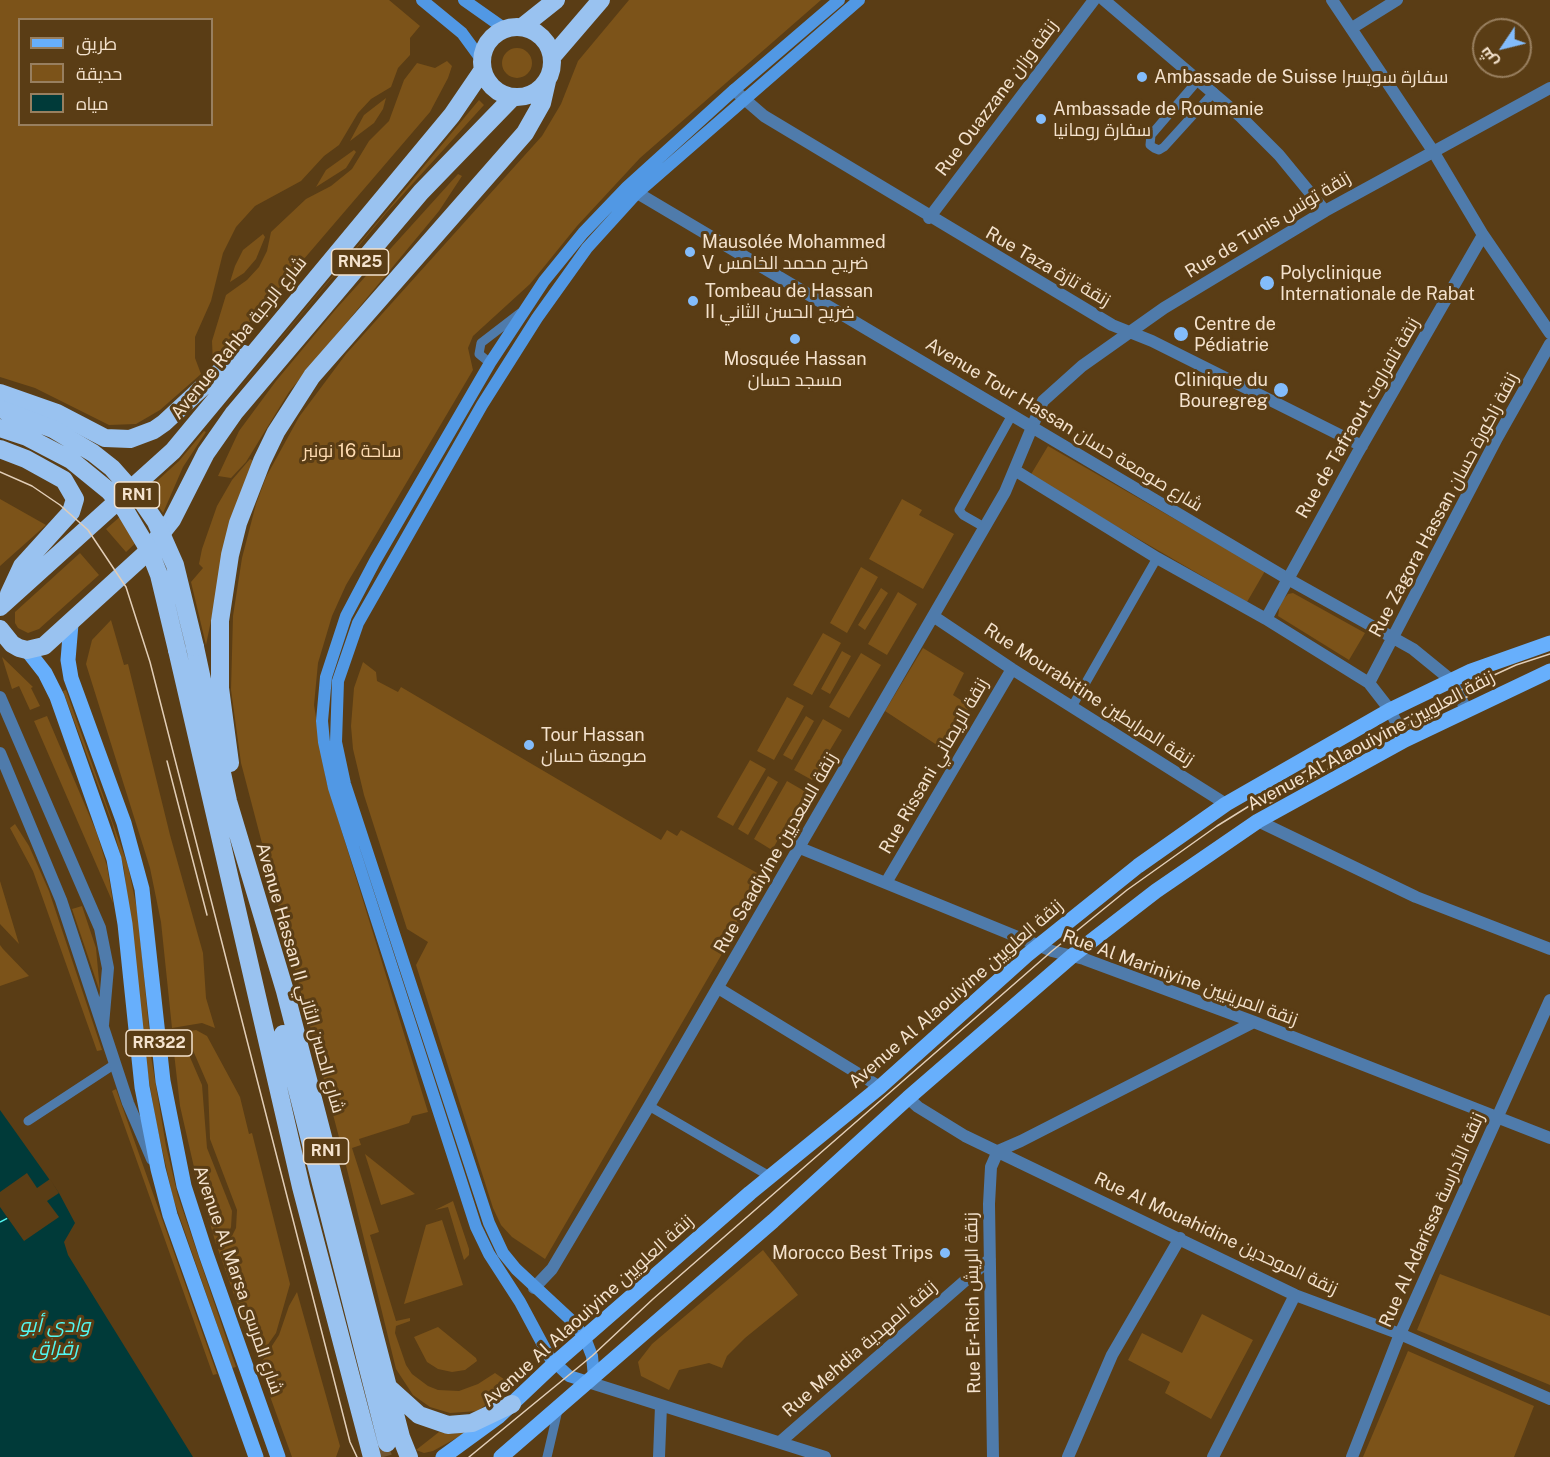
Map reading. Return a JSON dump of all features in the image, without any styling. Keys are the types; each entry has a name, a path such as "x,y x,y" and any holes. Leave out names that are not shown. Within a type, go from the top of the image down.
{"highway":[{"name":"RN25","path":"482,65 491,37 514,28 556,0"},
{"path":"552,57 602,0"},
{"path":"228,801 231,768 220,687 220,621 230,555 245,502 282,422 312,376 525,133 542,103 552,57 542,37 514,28"},
{"path":"482,65 494,89 513,98"},
{"name":"Avenue Rahba شارع الرحبة","path":"3,603 155,470 452,115 482,65"},
{"name":"RN25","path":"27,651 44,646 71,624 162,534 182,504 206,453 234,413 421,192 513,98 532,94 547,81"},
{"path":"0,393 57,413 93,433 117,439 130,439 148,433 164,423 229,363 257,348"},
{"name":"RN1","path":"0,409 53,429 93,453 120,476 156,522 175,565 186,649 188,700 257,1002 272,1030 380,1449"},
{"name":"RN1","path":"0,428 27,437 71,460 109,491 125,510 147,544 186,649"},
{"path":"0,449 26,459 64,480 75,499 71,512 17,574 3,603"},
{"path":"0,629 12,644 27,651"},
{"name":"Avenue Hassan II شارع الحسن الثاني","path":"186,649 228,801 285,991 388,1386 409,1457"},
{"path":"285,991 280,1009 282,1028 380,1449"},
{"path":"388,1386 402,1402 419,1415 447,1425 472,1423 512,1404"}],"main road":[{"name":"Avenue Al Marsa شارع المرسى","path":"71,624 68,660 71,678 124,823 142,890 163,1081 184,1186 278,1457"},
{"name":"Avenue Al Alaouiyine زنقة العلويين","path":"443,1457 490,1423 771,1177 880,1087 1040,945 1138,866 1226,804 1390,710 1515,653 1550,643"},
{"name":"RR322","path":"27,651 45,672 57,697 114,858 125,924 142,1087 158,1169 170,1215 256,1457"},
{"name":"Avenue Al Alaouiyine زنقة العلويين","path":"501,1457 773,1221 908,1098 1072,957 1156,891 1258,821 1405,740 1550,671"}],"street":[{"path":"422,0 462,33 482,65"},
{"path":"464,0 514,28"},
{"path":"591,1379 592,1356 585,1338 561,1310 534,1288 503,1253 489,1223 345,784 336,742 338,681 350,642 501,372 572,268 632,190 734,90 839,0"},
{"path":"825,1457 661,1406 591,1379 569,1376 555,1364 489,1254 476,1227 334,788 322,721 326,677 346,616 490,363 522,312 583,233 859,0"},
{"name":"Rue Ouazzane زنقة وزان","path":"929,218 1094,0"},
{"path":"1104,0 1214,92 1279,155 1325,211"},
{"path":"1332,0 1550,333"},
{"path":"1352,28 1397,0"},
{"name":"Rue de Tunis زنقة تونس","path":"1032,427 1038,408 1049,394 1127,332 1325,211 1550,88"},
{"name":"Rue Taza زنقة تازة","path":"734,90 764,116 929,218 1112,325 1152,340 1362,446"},
{"name":"Avenue Tour Hassan شارع صومعة حسان","path":"632,190 1288,579 1413,649 1452,680 1466,710"},
{"name":"Rue de Tafraout زنقة تافراوت","path":"1266,619 1362,446 1484,235"},
{"name":"Rue Zagora Hassan زنقة زاكورة حسان","path":"1370,682 1497,438 1550,344"},
{"path":"490,363 501,372"},
{"name":"Rue Saadiyine زنقة السعديين","path":"534,1288 552,1269 800,848 1016,471 1032,427"},
{"path":"1016,471 1157,558 1266,619 1370,682 1390,710 1405,740"},
{"name":"Rue Mourabitine زنقة المرابطين","path":"933,616 1012,669 1073,705 1226,804"},
{"name":"Rue Rissani زنقة الريصاني","path":"887,881 1012,669"},
{"path":"0,697 100,928 108,978 103,1028"},
{"path":"0,753 61,900 115,1064 137,1125 158,1169"},
{"path":"1258,821 1416,897 1550,949"},
{"name":"Rue Al Mariniyine زنقة المرينيين","path":"800,848 887,881 1040,945 1254,1022 1550,1138"},
{"path":"718,988 880,1087"},
{"name":"Rue Al Adarissa زنقة الأدارسة","path":"1352,1457 1400,1334 1550,1000"},
{"path":"998,1151 1021,1142 1254,1022"},
{"name":"Rue Al Mouahidine زنقة الموحدين","path":"908,1098 918,1107 965,1136 1295,1295 1400,1334 1550,1399"},
{"name":"Rue Er-Rich زنقة الريش","path":"993,1457 991,1167 998,1151"},
{"path":"1068,1457 1112,1355 1180,1238"},
{"name":"Rue Mehdia زنقة المهدية","path":"780,1442 990,1259"},
{"path":"1213,1457 1295,1295"},
{"path":"659,1457 661,1406"}],"lane":[{"path":"1199,79 1151,135 1150,145 1159,150 1164,147 1214,92"},
{"path":"490,363 479,354 481,343 522,312"},
{"path":"984,527 963,515 959,510 1012,415"},
{"path":"1073,705 1157,558"},
{"path":"28,1121 115,1064"},
{"path":"649,1106 771,1177"},
{"path":"547,1457 559,1406"}],"green space":[{"path":"0,0 389,0 420,26 410,38 410,55 398,68 391,87 371,99 358,113 339,145 324,156 301,181 255,206 236,227 223,253 211,301 195,337 195,358 201,374 160,410 136,424 109,425 35,388 0,377"},
{"name":"ساحة 16 نونبر","path":"629,0 821,0 640,158 577,226 530,284 473,336 468,348 473,370 346,585 332,616 318,663 314,705 326,780 428,1112 412,1116 409,1123 359,1139 361,1145 352,1148 379,1232 370,1235 396,1321 410,1318 410,1321 396,1326 395,1333 406,1365 412,1374 428,1386 438,1390 459,1391 478,1384 495,1373 511,1384 478,1411 450,1413 430,1407 413,1395 396,1369 341,1145 241,763 231,690 233,616 242,558 256,504 266,477 299,417 346,354 542,136 561,104 578,61"},
{"path":"517,48 528,52 532,63 528,74 517,78 506,74 502,63 506,52"},
{"path":"447,61 452,66 448,78 430,112 213,365 212,341 226,295 247,280 259,267 267,251 271,232 306,199 331,186 352,169 369,141 389,121 404,80 417,63 435,68"},
{"path":"386,98 383,109 374,123 350,141 364,115"},
{"path":"479,100 484,105 387,212 213,420"},
{"path":"354,150 356,152 346,168 316,187 326,170"},
{"path":"458,174 462,176 439,211 289,392 246,462 231,478 218,476 239,431 276,381 336,309"},
{"path":"263,234 265,237 256,259 244,273 230,282 243,250"},
{"path":"204,431 206,432 183,467 163,513 147,490 179,461"},
{"path":"1048,446 1265,571 1247,602 1030,476"},
{"path":"250,459 254,461 229,532 206,645 191,582 203,568 199,564 202,549 217,506 232,480"},
{"path":"0,499 46,525 0,566"},
{"path":"902,499 922,510 919,515 954,534 923,589 869,559"},
{"path":"122,515 141,538 126,552 106,529"},
{"path":"80,553 99,575 39,629 28,633 18,628 15,623 15,612"},
{"path":"861,567 878,577 847,633 830,623"},
{"path":"881,588 888,593 865,630 858,625"},
{"path":"898,592 917,604 887,655 868,644"},
{"path":"1293,593 1365,633 1349,660 1278,616 1280,603 1288,594"},
{"path":"111,620 124,665 128,664 170,835 203,953 206,998 215,1028 202,1023 172,1028 161,922 150,868 86,664 92,640"},
{"path":"823,633 841,643 812,695 793,685"},
{"path":"923,648 964,673 953,695 970,706 943,749 885,711"},
{"path":"842,651 851,656 830,694 821,689"},
{"path":"861,653 881,665 849,718 829,707"},
{"path":"2,657 33,687 31,688 40,706 30,710 19,686 12,689"},
{"path":"363,662 376,672 377,681 398,692 401,687 661,840 667,830 677,836 681,830 766,878 545,1259 512,1237 501,1225 493,1208 416,965 428,942 407,929 364,795 353,749 351,726 354,688"},
{"path":"66,690 128,866 138,914 150,1039 143,1039 124,869 112,823 63,691"},
{"path":"787,697 804,706 774,760 757,751"},
{"path":"47,716 96,831 107,866 113,903 34,721"},
{"path":"806,716 814,721 792,760 783,755"},
{"path":"823,719 842,730 812,780 794,770"},
{"path":"750,760 766,769 733,826 717,817"},
{"path":"768,776 778,782 748,835 738,829"},
{"path":"787,781 806,792 772,850 754,839"},
{"path":"15,824 29,846 49,891 102,1050 97,1051 33,871 10,828"},
{"path":"0,881 19,944 0,924"},
{"path":"82,906 96,948 100,992 72,909"},
{"path":"0,945 3,949 29,976 0,986"},
{"path":"196,1030 207,1036 240,1097 249,1134 252,1133 290,1284 276,1333 257,1360 218,1249 232,1236 236,1228 237,1210 210,1139 208,1085 185,1032"},
{"path":"180,1034 202,1085 207,1148 232,1211 228,1234 216,1244 196,1176 180,1106 172,1035"},
{"path":"151,1056 166,1146 178,1196 236,1367 232,1368 173,1198 156,1122 145,1057"},
{"path":"116,1089 217,1374 213,1375 112,1091"},
{"path":"365,1154 415,1194 381,1205"},
{"path":"453,1201 469,1249 469,1255 464,1260 448,1207 435,1210"},
{"path":"442,1220 463,1285 404,1304 426,1225"},
{"path":"763,1250 798,1295 745,1338 727,1356 722,1368 709,1363 679,1370 669,1390 641,1376 638,1362 652,1344"},
{"path":"1440,1274 1550,1316 1550,1385 1417,1330"},
{"path":"297,1292 340,1446 336,1457 292,1457 259,1366 279,1335 289,1306"},
{"path":"1202,1314 1253,1340 1211,1419 1165,1393 1170,1382 1128,1360 1142,1333 1182,1353"},
{"path":"438,1327 477,1361 465,1370 452,1372 438,1369 427,1362 414,1337"},
{"path":"1408,1351 1534,1406 1514,1457 1363,1457"},
{"path":"469,1431 433,1451 424,1453 416,1450 439,1432 451,1434"}],"water":[{"name":"وادي أبو رقراق","path":"0,1110 59,1193 75,1223 64,1242 68,1255 193,1457 0,1457"}],"pier":[{"path":"27,1173 37,1188 50,1179 59,1193 47,1201 59,1217 24,1241 0,1207 0,1192"}],"ferry route":[{"path":"0,1222 8,1218"}],"tunnel":[{"path":"380,1446 383,1457"}],"tram line":[{"path":"0,472 32,486 60,505 88,530 126,587 150,662 350,1442 357,1457"},
{"path":"469,1457 592,1356 653,1299 1052,951 1127,890 1217,826 1312,767 1457,692 1516,665 1550,654"},
{"path":"1409,725 1479,691"},
{"path":"1270,803 1364,748"},
{"path":"167,761 207,915"}],"place":[{"name":"Ambassade de Suisse سفارة سويسرا","path":"1142,77"},
{"name":"Ambassade de Roumanie سفارة رومانيا","path":"1041,119"},
{"name":"Mausolée Mohammed V ضريح محمد الخامس","path":"690,252"},
{"name":"Polyclinique Internationale de Rabat","path":"1267,283"},
{"name":"Tombeau de Hassan II ضريح الحسن الثاني","path":"693,301"},
{"name":"Centre de Pédiatrie","path":"1181,334"},
{"name":"Mosquée Hassan مسجد حسان","path":"795,339"},
{"name":"Clinique du Bouregreg","path":"1281,390"},
{"name":"Tour Hassan صومعة حسان","path":"529,745"},
{"name":"Morocco Best Trips","path":"945,1253"}]}
